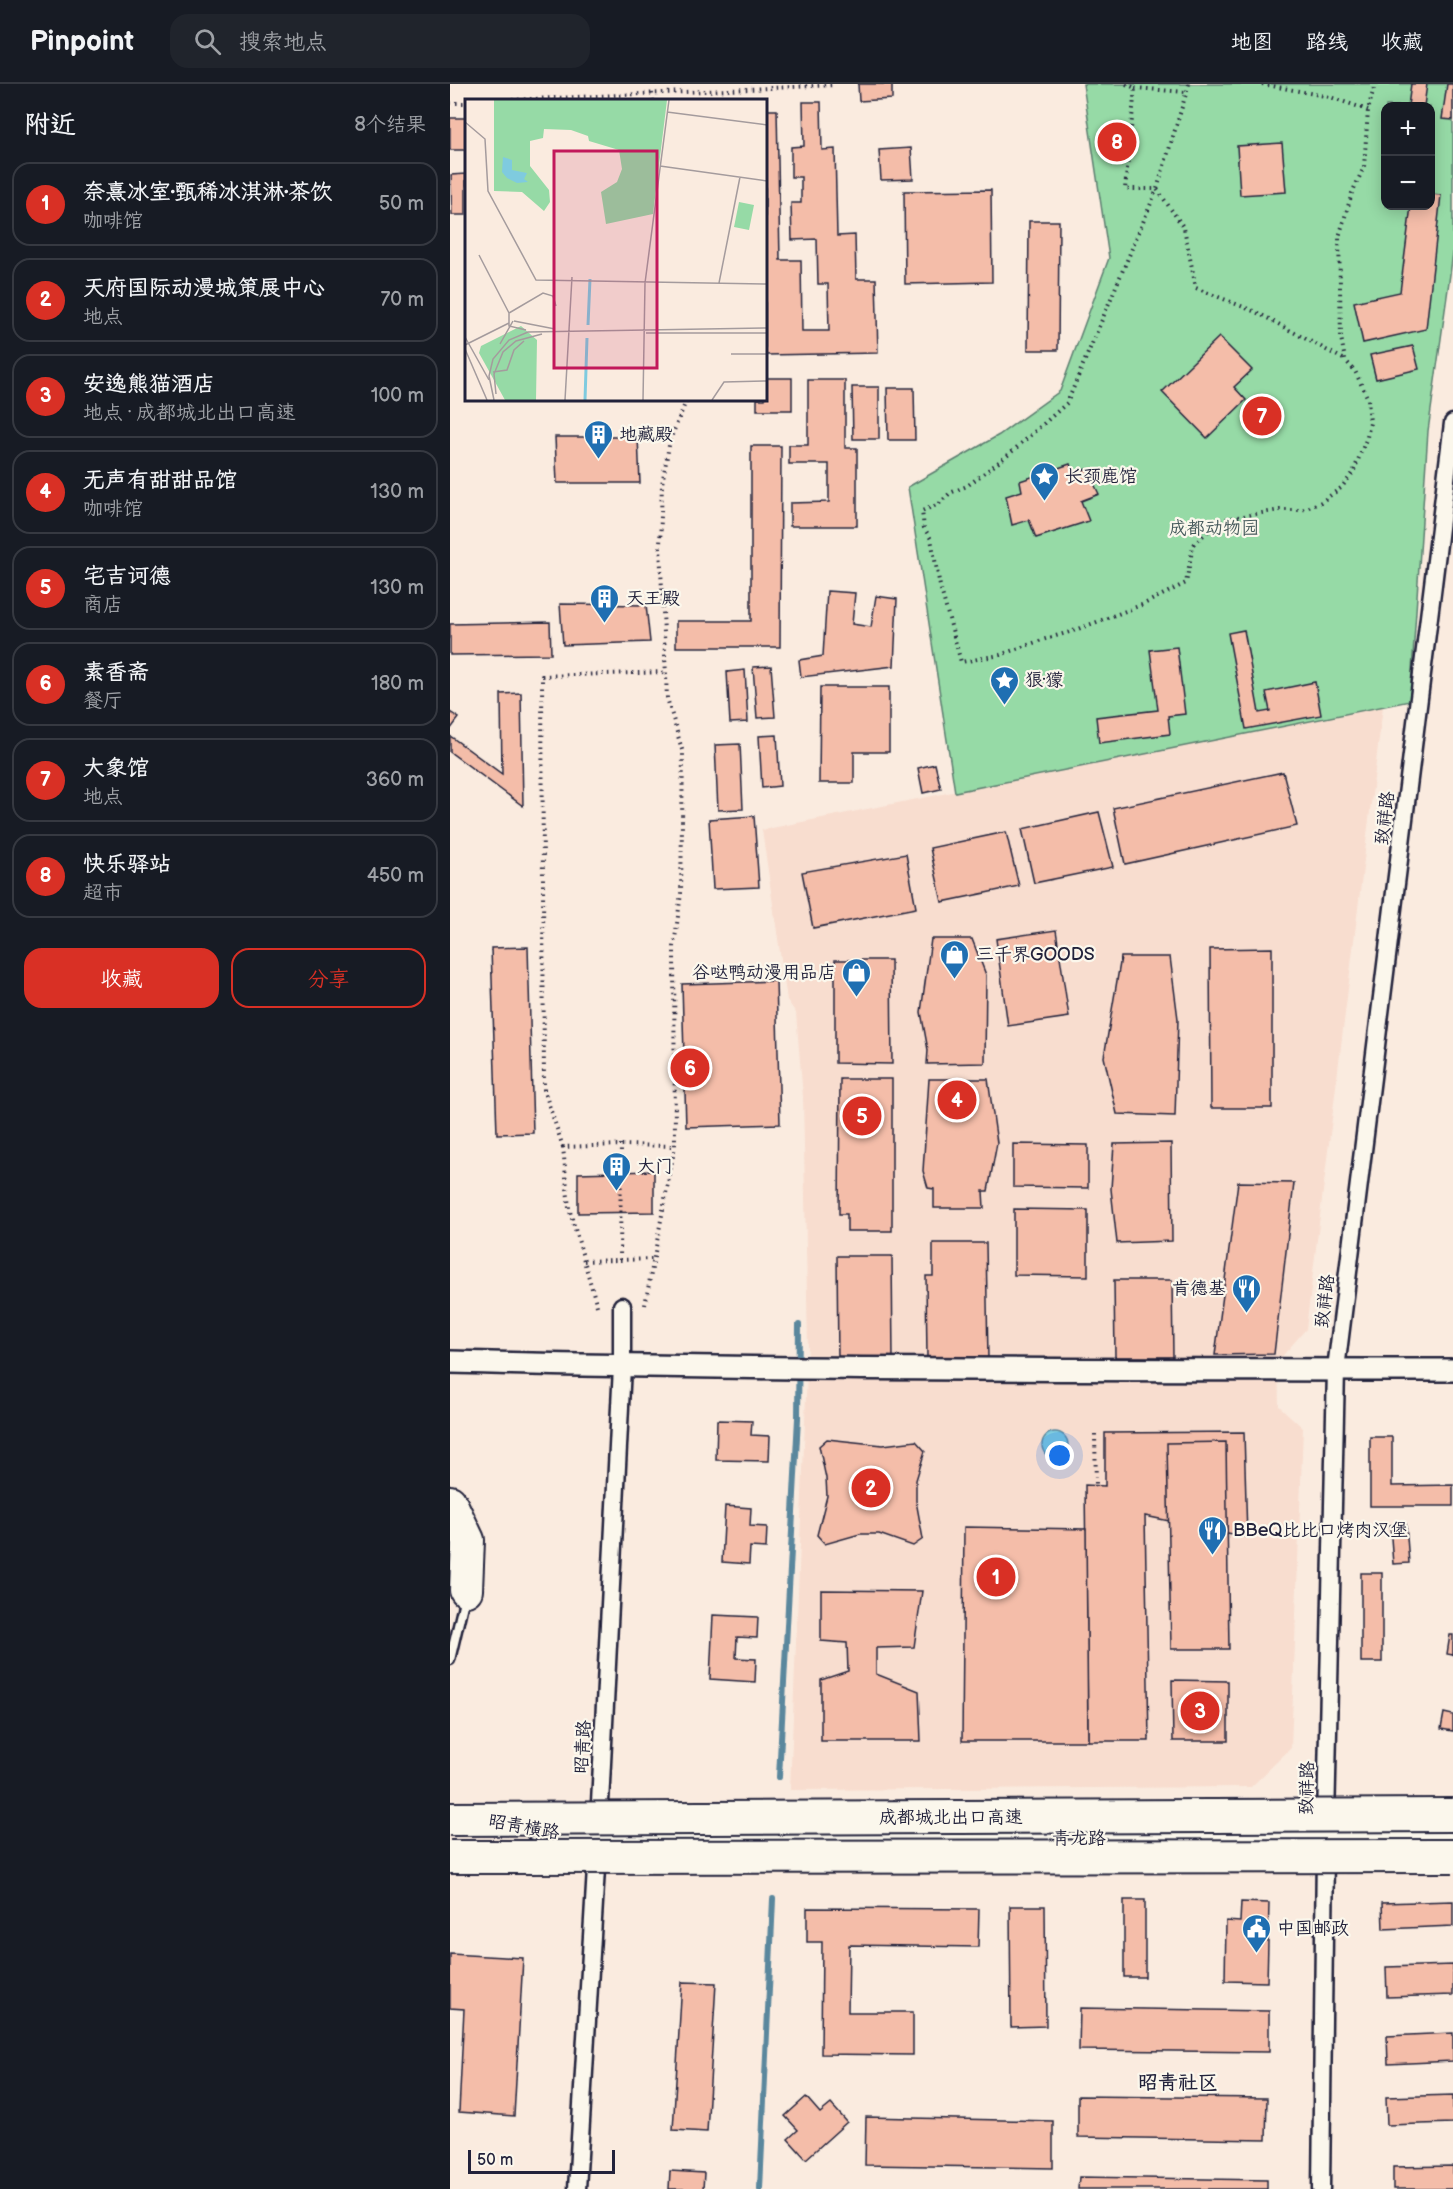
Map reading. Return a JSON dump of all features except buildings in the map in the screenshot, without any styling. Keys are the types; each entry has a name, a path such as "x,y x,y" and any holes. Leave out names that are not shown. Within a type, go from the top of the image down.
{"highway":[{"path":"450,1502 468,1540 466,1590"},
{"name":"成都城北出口高速","path":"450,1817 1453,1815"},
{"path":"450,1857 1453,1856"}],"street":[{"name":"致祥路","path":"1322,2189 1326,1836 1336,1369 1453,423"},
{"name":"昭青路","path":"577,2189 598,1840 622,1367 622,1306"},
{"path":"450,1362 820,1369 1453,1370"},
{"name":"昭青横路","path":"450,1817 598,1840"},
{"name":"青龙路","path":"598,1840 1453,1835"}],"lane":[{"path":"450,1660 466,1590"}],"path":[{"path":"1126,84 1135,88 1186,93"},
{"path":"1157,189 1184,228 1196,288 1256,312 1345,360 1355,371 1368,399 1370,423 1353,473 1341,488 1321,502 1302,510 1280,510 1220,520 1192,545 1186,583 1144,604 1073,632 1042,640 999,656 960,662 921,511 939,504 950,493 967,486 1008,455 1067,403 1157,189 1189,84"},
{"path":"1262,84 1330,97 1368,110"},
{"path":"1345,360 1341,337 1339,237 1352,193 1364,167 1368,110 1375,84"},
{"path":"532,99 835,85"},
{"path":"1135,88 1125,189 1157,189"},
{"path":"652,93 653,99"},
{"path":"645,1305 675,1146 674,947 681,893 682,753 667,698 660,547 662,484 670,440 687,400"},
{"path":"597,1306 569,1208 563,1147 544,1090 542,676 666,672"},
{"path":"620,1260 621,1145"},
{"path":"563,1147 675,1146"},
{"path":"584,1261 654,1259"},
{"path":"1095,1434 1096,1485"}],"shaded area":[{"path":"1383,706 1306,1329 1278,1361 1279,1406 1303,1428 1291,1748 1251,1787 790,1790 808,1347 803,1097 796,1013 787,1000 762,830"}],"green space":[{"name":"成都动物园","path":"1083,84 1453,84 1453,253 1428,431 1410,701 955,792 908,487 999,435 1060,391 1109,258"}],"water":[{"path":"1055,1432 1064,1436 1068,1445 1064,1454 1055,1458 1046,1454 1042,1445 1046,1436"}],"waterway":[{"path":"779,1777 798,1418 799,1325"},
{"path":"760,2189 773,1899"}],"place":[{"name":"快乐驿站","path":"1117,142"},
{"name":"大象馆","path":"1262,416"},
{"name":"地藏殿","path":"598,460"},
{"name":"长颈鹿馆","path":"1044,502"},
{"name":"天王殿","path":"605,624"},
{"name":"狼·獴","path":"1004,706"},
{"name":"三千界GOODS","path":"955,980"},
{"name":"谷哒鸭动漫用品店","path":"857,998"},
{"name":"素香斋","path":"690,1068"},
{"name":"无声有甜甜品馆","path":"957,1100"},
{"name":"宅吉诃德","path":"862,1116"},
{"name":"大门","path":"616,1192"},
{"name":"肯德基","path":"1247,1314"},
{"name":"天府国际动漫城策展中心","path":"871,1488"},
{"name":"BBeQ比比口烤肉汉堡","path":"1212,1556"},
{"name":"奈熹冰室·甄稀冰淇淋·茶饮","path":"996,1577"},
{"name":"安逸熊猫酒店","path":"1200,1711"},
{"name":"中国邮政","path":"1256,1954"}],"district":[{"name":"昭青社区","path":"1178,2083"}]}
